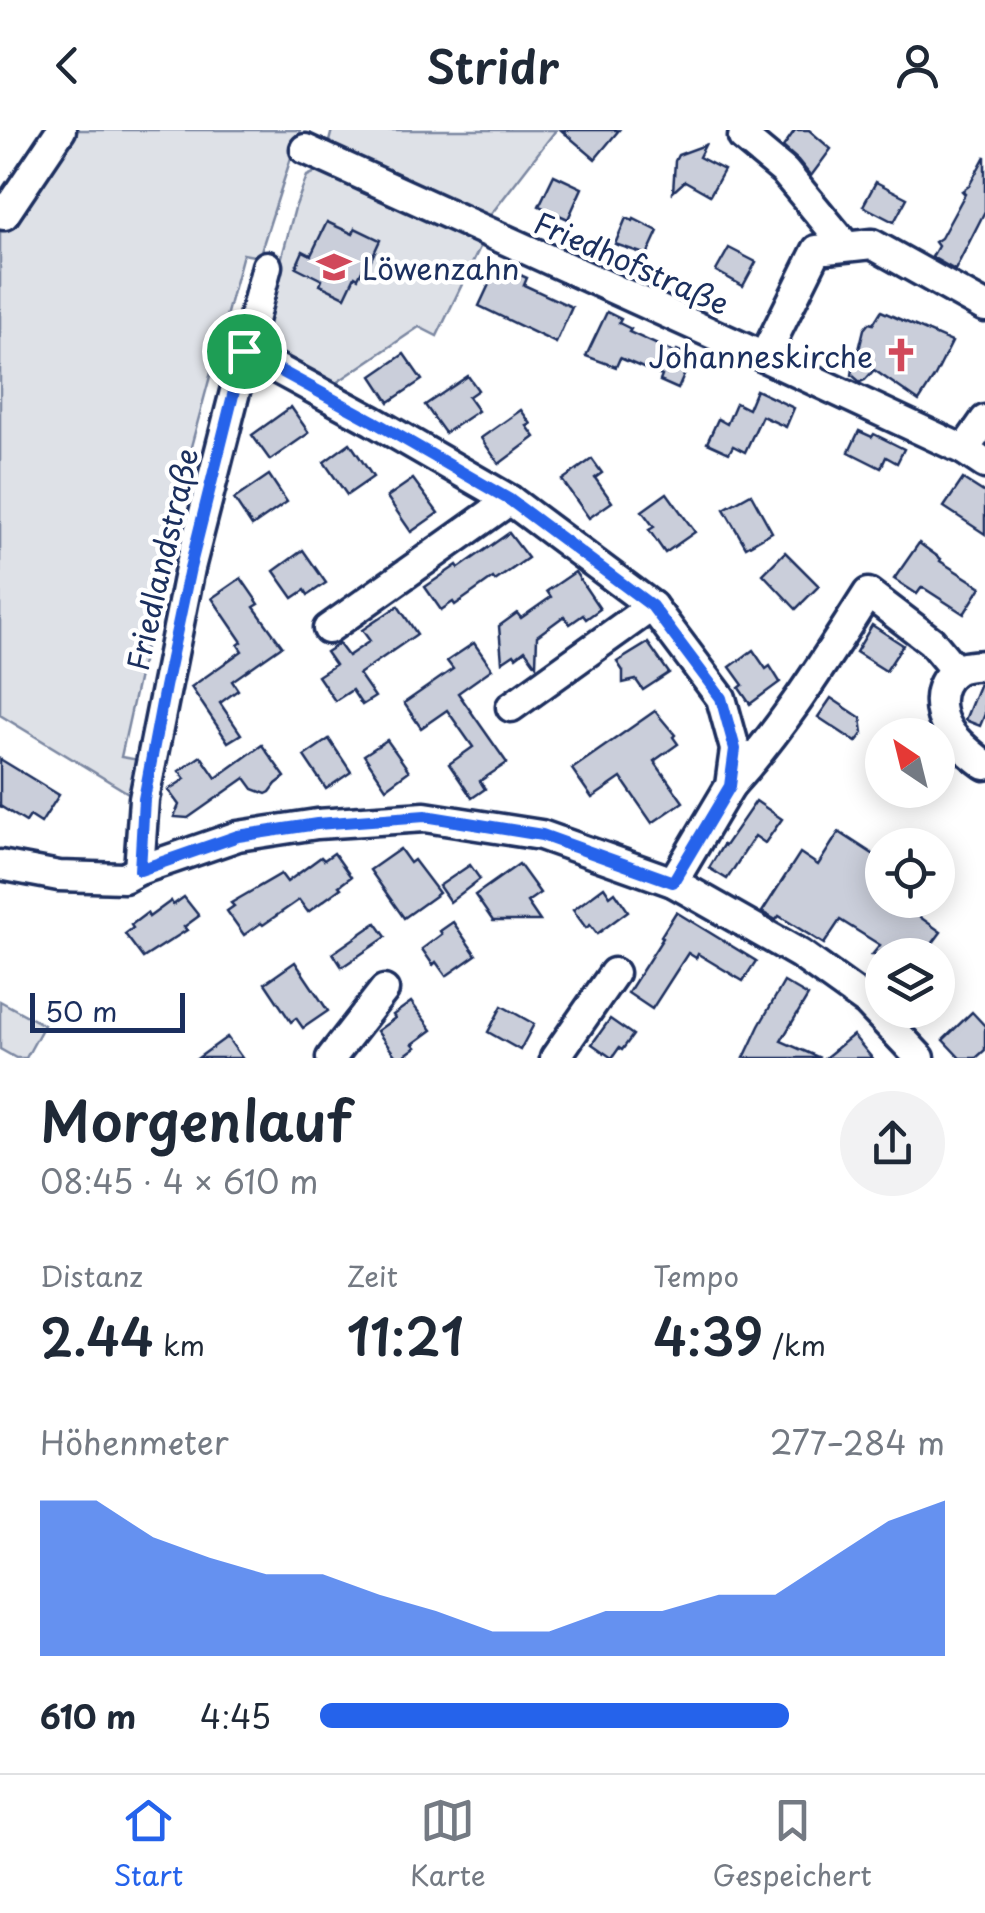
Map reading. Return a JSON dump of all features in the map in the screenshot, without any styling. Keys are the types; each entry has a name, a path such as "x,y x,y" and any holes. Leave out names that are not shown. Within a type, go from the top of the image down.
{"street":[{"path":"1,216 61,130"},
{"path":"742,138 784,171 846,246"},
{"name":"Friedhofstraße","path":"305,148 764,357 974,458"},
{"path":"764,357 817,250 872,244 985,308"},
{"name":"Friedlandstraße","path":"140,870 144,799 165,687 190,568 266,266"},
{"path":"244,351 510,500 652,606 721,698 735,749 730,786"},
{"path":"974,458 985,420"},
{"path":"328,629 510,500"},
{"path":"673,882 730,786 765,748 868,593 931,641 955,670"},
{"path":"511,707 652,606"},
{"path":"985,665 955,670 942,686 939,706 948,730 985,765"},
{"path":"0,865 59,876 124,878 238,836 317,824 425,816 542,835 673,882 800,954 867,1002 918,1057"},
{"path":"555,1058 614,972"},
{"path":"331,1058 384,990"}],"shaded area":[{"path":"72,130 300,130 259,257 243,254 182,480 121,757 139,760 130,794 0,715 0,232"},
{"path":"332,130 556,130 482,226 325,157"},
{"path":"318,171 336,173 483,241 437,336 419,327 330,387 282,359 261,335 295,208 307,176"},
{"path":"0,1001 44,1025 26,1058 16,1058 0,1049"}],"building":[{"path":"561,130 619,130 595,159"},
{"path":"795,130 809,130 831,149 811,176 783,147"},
{"path":"705,145 699,157 724,170 710,195 685,181 673,192 678,155"},
{"path":"985,156 985,211 955,270 932,257 938,246 935,242 941,238 965,194 962,191 969,186"},
{"path":"554,175 582,188 568,219 539,206"},
{"path":"876,182 907,198 894,222 863,206"},
{"path":"626,218 658,231 647,255 615,244"},
{"path":"327,222 353,234 355,228 380,240 345,297 296,267 303,251 311,255"},
{"path":"729,248 756,262 743,286 716,271"},
{"path":"498,265 527,278 524,285 572,307 556,343 479,306"},
{"name":"Johanneskirche","path":"881,311 952,342 919,401 874,370 860,382 852,375 859,361 864,329 873,324"},
{"path":"607,312 621,319 619,323 631,329 629,332 692,357 678,389 660,381 662,376 620,358 616,367 586,356"},
{"path":"404,354 422,380 389,402 372,376"},
{"path":"468,376 478,390 468,397 478,411 445,433 425,405"},
{"path":"756,390 794,408 786,427 762,416 745,452 733,446 729,453 707,443 718,419 727,424 736,403 748,409"},
{"path":"291,407 309,433 270,460 252,435"},
{"path":"521,410 535,437 499,464 481,438"},
{"path":"859,431 904,449 897,463 886,457 881,468 849,452"},
{"path":"350,443 373,477 347,495 324,462"},
{"path":"592,459 602,473 595,478 612,502 589,518 562,480"},
{"path":"269,475 287,502 252,526 234,499"},
{"path":"413,479 438,513 411,532 387,497"},
{"path":"963,479 985,493 985,534 944,507"},
{"path":"667,493 695,532 665,553 642,511"},
{"path":"751,494 772,532 746,547 724,509"},
{"path":"509,533 528,558 441,610 425,587"},
{"path":"919,543 981,587 964,614 922,587 917,594 894,579"},
{"path":"303,550 326,583 308,595 305,590 293,598 274,571"},
{"path":"785,552 819,586 796,609 763,574"},
{"path":"575,572 600,609 570,624 564,616 537,636 536,665 525,650 502,662 499,626 517,613 521,618 551,597 547,591"},
{"path":"241,578 259,604 254,607 282,646 232,681 238,690 220,703 241,734 228,742 191,687 242,651 238,645 242,642 212,598"},
{"path":"398,606 417,634 359,674 375,697 362,705 352,690 335,701 318,676 335,665 326,652 339,644 348,656 370,641 362,630"},
{"path":"872,625 903,645 886,671 856,652"},
{"path":"474,643 492,669 458,693 507,763 480,781 485,789 472,798 449,764 473,747 447,710 421,728 404,703 453,669 447,661"},
{"path":"648,643 669,673 643,690 636,680 623,683 623,671 617,662"},
{"path":"753,650 780,682 750,704 730,667"},
{"path":"980,683 985,683 985,714 980,726 965,720"},
{"path":"831,698 861,718 863,733 856,742 818,717"},
{"path":"655,711 678,744 654,761 683,802 652,823 621,778 592,798 572,769"},
{"path":"329,739 351,772 326,789 304,756"},
{"path":"387,740 409,771 386,788 364,755"},
{"path":"262,745 285,777 270,792 253,789 245,778 188,818 174,817 179,805 168,790 185,779 179,771 201,756 216,778"},
{"path":"0,759 59,795 41,823 30,816 26,822 0,806"},
{"path":"756,801 782,819 765,843 755,836 727,879 709,868"},
{"path":"839,832 865,849 865,918 921,918 941,932 937,938 869,938 840,920 824,944 779,916 776,920 762,912 800,853 818,865"},
{"path":"400,849 410,863 414,860 439,893 404,918 370,870"},
{"path":"334,853 351,877 341,888 308,912 299,900 244,935 227,911 234,906 231,903 281,874 287,882 321,857 324,860"},
{"path":"519,864 540,893 527,902 540,921 493,921 475,895"},
{"path":"470,865 480,879 450,902 439,886"},
{"path":"604,887 610,896 615,892 628,911 597,934 590,925 586,928 573,910"},
{"path":"184,897 199,916 184,927 187,930 143,958 125,934 133,928 131,925 147,913 149,917"},
{"path":"676,912 756,961 743,981 698,954 696,958 688,953 652,1009 628,993"},
{"path":"453,922 476,955 446,976 422,949"},
{"path":"376,923 386,937 342,967 333,953"},
{"path":"295,962 328,1011 303,1028 296,1018 291,1022 265,983"},
{"path":"784,982 808,996 781,1041 820,1058 744,1058 759,1026"},
{"path":"411,1002 432,1030 413,1044 416,1047 397,1058 377,1031"},
{"path":"502,1006 534,1024 520,1050 488,1032"},
{"path":"972,1012 985,1026 985,1050 976,1058 960,1058 943,1040"},
{"path":"610,1019 633,1035 612,1058 592,1044"},
{"path":"853,1035 872,1058 825,1058"},
{"path":"227,1037 242,1058 198,1058"}],"place":[{"name":"Löwenzahn","path":"334,267"},
{"name":"Johanneskirche","path":"901,355"}],"route":[{"path":"244,351 510,500 652,606 721,698 735,749 730,786 673,882 542,835 425,816 317,824 238,836 140,870 144,799 165,687 244,351"}]}
